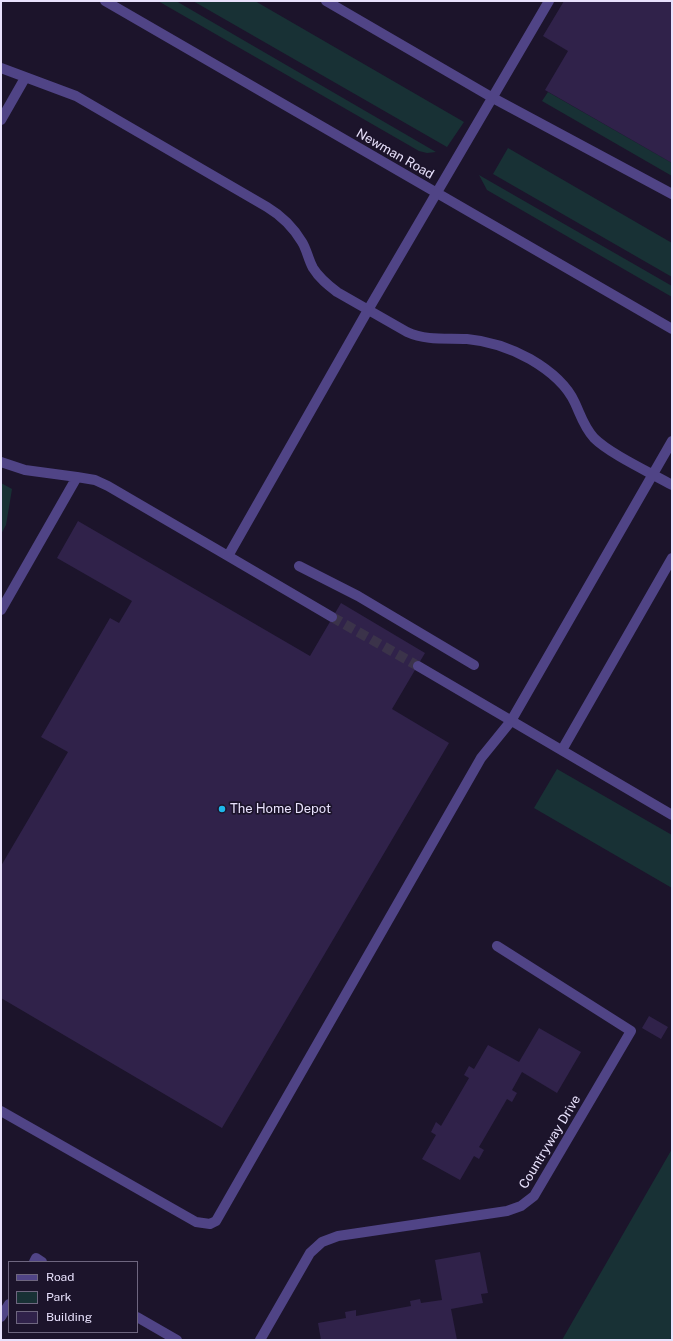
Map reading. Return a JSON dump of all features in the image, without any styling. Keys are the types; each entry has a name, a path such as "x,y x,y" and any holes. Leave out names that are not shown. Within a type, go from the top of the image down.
{"street":[{"name":"Newman Road","path":"105,1 672,329"},
{"path":"326,1 494,98 672,194"},
{"path":"228,556 368,310 494,98 549,1"},
{"path":"1,68 76,96 278,214 296,232 319,277 337,292 368,310 418,337 483,341 502,346 532,360 559,379 576,404 583,423 598,442 672,485"},
{"path":"1,120 25,78"},
{"path":"1,1111 196,1222 210,1224 216,1221 481,758 511,721 672,441"},
{"path":"1,462 25,470 95,480 108,486 332,617"},
{"path":"1,610 77,477"},
{"path":"562,750 672,558"},
{"path":"300,566 358,596 474,665"},
{"path":"418,666 672,815"},
{"name":"Countryway Drive","path":"260,1340 310,1253 322,1242 338,1236 507,1211 528,1202 534,1196 631,1031 497,946"},
{"path":"1,1317 8,1306"},
{"path":"138,1318 177,1340"}],"green space":[{"path":"158,1 176,1 436,152 427,153 419,151"},
{"path":"193,1 255,1 464,122 447,147"},
{"path":"548,92 672,163 672,176 542,101"},
{"path":"508,148 672,243 672,277 493,174"},
{"path":"479,175 672,286 672,297 487,190"},
{"path":"1,483 12,489 6,525 1,534"},
{"path":"557,769 672,835 672,888 534,808"},
{"path":"672,1149 672,1338 667,1340 562,1340"}],"building":[{"path":"564,1 672,1 672,163 545,90 568,51 543,36"},
{"name":"The Home Depot","path":"78,521 310,656 341,603 425,653 392,709 449,743 222,1128 1,998 1,866 68,752 41,737 110,618 119,623 132,601 57,558"},
{"path":"649,1016 668,1027 661,1039 642,1028"},
{"path":"539,1028 581,1052 557,1093 522,1072 512,1090 517,1093 512,1102 507,1099 479,1147 484,1150 479,1159 474,1156 460,1180 422,1159 436,1135 431,1132 436,1122 441,1126 469,1078 464,1075 469,1066 474,1069 488,1045 519,1062"},
{"path":"480,1252 488,1293 481,1294 483,1303 451,1309 457,1340 321,1340 318,1323 346,1318 345,1312 356,1310 356,1316 411,1306 410,1301 420,1299 421,1303 442,1300 435,1260"}],"tunnel":[{"path":"332,617 418,666"}],"place":[{"name":"The Home Depot","path":"222,809"}]}
